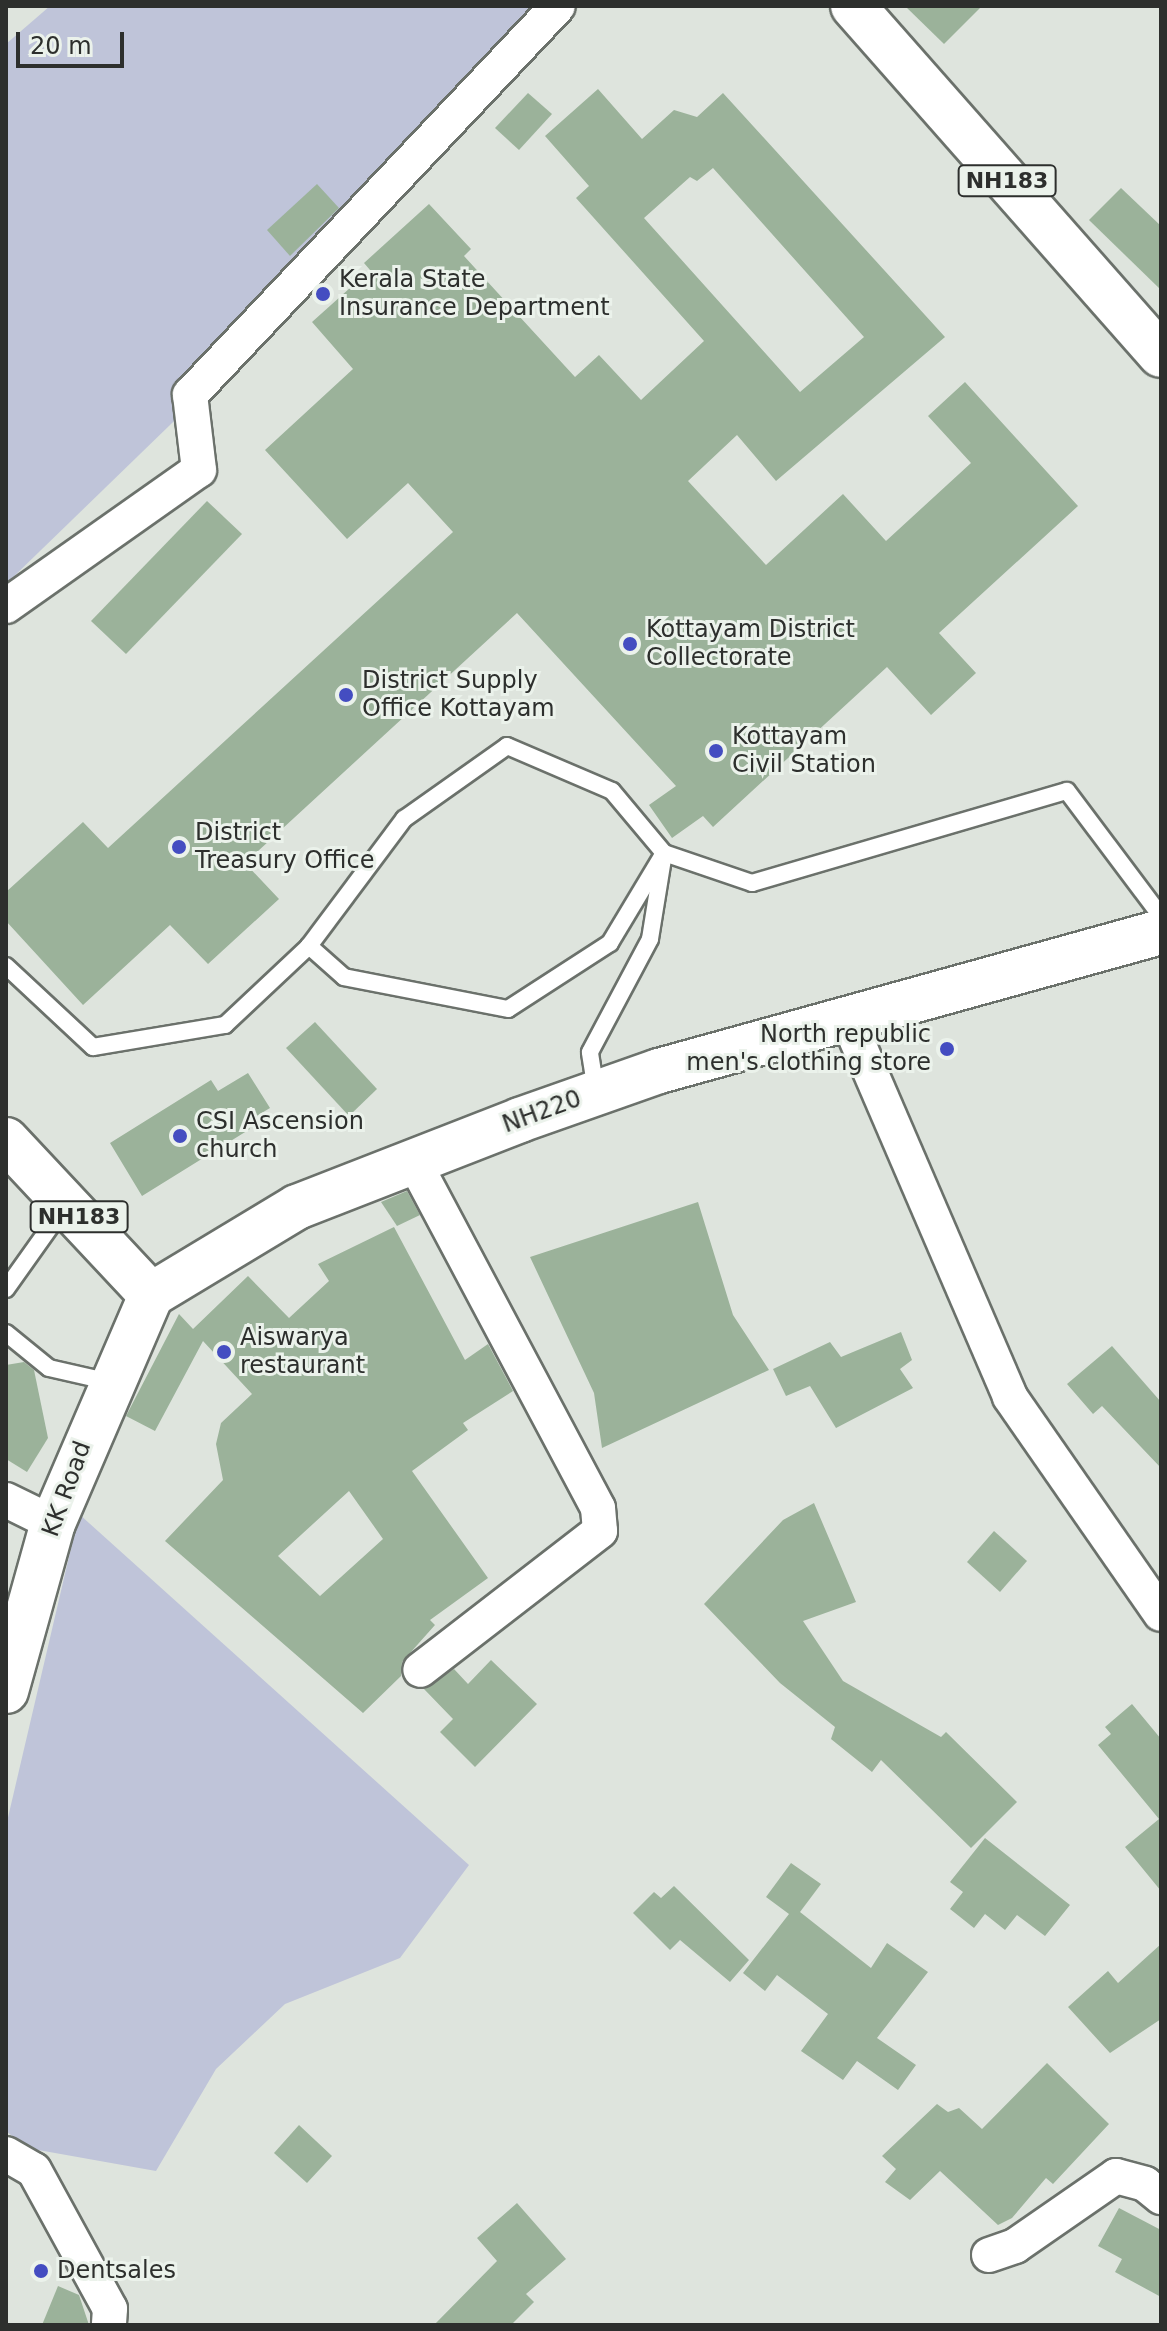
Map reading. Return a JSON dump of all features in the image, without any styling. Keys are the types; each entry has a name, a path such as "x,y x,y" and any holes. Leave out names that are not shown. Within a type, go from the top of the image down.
{"main road":[{"name":"NH183","path":"853,6 1161,355"},
{"name":"NH220","path":"151,1295 297,1207 413,1160 596,1093 1161,932"},
{"name":"NH183","path":"6,1140 151,1295"},
{"name":"KK Road","path":"6,1691 17,1626 53,1523 151,1295"}],"street":[{"path":"6,606 199,470 190,395 558,6"},
{"path":"848,1020 1010,1397 1161,1614"},
{"path":"413,1160 598,1508 600,1531 420,1670"},
{"path":"6,1500 53,1523"},
{"path":"6,2154 34,2170 110,2309 109,2325"},
{"path":"989,2255 1015,2246 1116,2176 1161,2197"}],"lane":[{"path":"6,966 93,1047 225,1025 309,946 404,819 507,746 612,791 664,853 752,883 1067,791 1161,916"},
{"path":"309,946 344,977 508,1009 610,943 664,853"},
{"path":"596,1093 590,1052 650,939 664,853"},
{"path":"6,1289 67,1203"},
{"path":"6,1333 49,1368 112,1382"}],"shaded area":[{"path":"50,6 538,6 236,361 6,584 6,44"},
{"path":"79,1514 469,1865 400,1958 285,2004 216,2069 156,2171 27,2148 6,2131 6,1826"}],"building":[{"path":"905,6 982,6 944,44"},
{"name":"Kottayam District Collectorate","path":"598,89 642,139 674,110 697,117 723,93 945,337 776,481 737,435 688,481 766,565 843,494 886,541 971,463 928,416 965,382 1078,506 939,633 976,673 931,715 887,667 713,827 703,816 672,838 649,805 676,786 517,613 245,863 279,899 208,964 170,925 83,1005 6,921 6,892 83,822 108,848 453,532 408,483 347,539 265,450 353,369 312,322 370,270 364,263 429,204 471,249 464,256 575,377 599,355 641,400 704,341 576,198 589,186 545,136","holes":["713,168 864,337 800,392 644,218 690,177 697,181"]},
{"path":"528,93 552,114 519,150 495,128"},
{"path":"317,184 339,208 290,256 267,230"},
{"path":"1121,188 1161,226 1161,290 1089,220"},
{"path":"207,501 242,534 126,654 91,621"},
{"path":"315,1022 377,1089 349,1116 286,1048"},
{"name":"CSI Ascension church","path":"248,1073 270,1108 245,1123 250,1129 142,1196 110,1143 211,1080 218,1091"},
{"path":"407,1191 420,1215 397,1226 381,1202"},
{"path":"698,1202 733,1315 769,1370 602,1448 594,1393 530,1257"},
{"path":"394,1227 465,1360 488,1344 513,1391 463,1423 468,1430 412,1471 488,1578 430,1620 435,1625 402,1662 401,1676 363,1713 165,1541 223,1480 216,1444 221,1423 252,1394 203,1341 155,1431 126,1416 179,1314 193,1329 248,1276 289,1318 329,1281 318,1264","holes":["349,1491 383,1539 320,1596 278,1556"]},
{"path":"901,1332 912,1360 900,1369 913,1388 836,1428 810,1386 786,1396 773,1369 830,1342 841,1357"},
{"path":"1112,1346 1161,1402 1161,1468 1102,1406 1093,1414 1067,1384"},
{"path":"24,1362 34,1370 48,1438 27,1472 6,1459 6,1365"},
{"path":"814,1503 856,1602 803,1621 843,1681 941,1737 946,1732 1017,1802 971,1848 881,1760 872,1772 831,1739 835,1727 780,1683 704,1604 783,1520"},
{"path":"994,1531 1027,1561 1000,1592 967,1562"},
{"path":"491,1660 537,1704 475,1767 440,1732 453,1719 424,1689 454,1669 468,1684"},
{"path":"1132,1704 1161,1739 1161,1891 1125,1847 1159,1819 1098,1745 1111,1734 1105,1727"},
{"path":"985,1838 1070,1905 1045,1936 1017,1915 1005,1930 985,1914 974,1928 950,1909 963,1892 950,1882"},
{"path":"791,1863 821,1884 800,1912 871,1968 887,1943 928,1972 877,2038 916,2065 898,2090 857,2061 843,2080 801,2051 828,2014 777,1975 765,1991 743,1973 789,1914 766,1897"},
{"path":"674,1886 749,1960 730,1982 680,1940 670,1950 633,1913 654,1892 661,1898"},
{"path":"1161,1944 1161,2019 1110,2053 1068,2007 1108,1971 1118,1983"},
{"path":"1047,2063 1109,2124 1053,2184 1046,2178 1012,2218 998,2225 940,2171 910,2200 885,2182 896,2169 882,2156 937,2104 948,2112 959,2108 982,2129"},
{"path":"299,2125 332,2156 307,2183 274,2153"},
{"path":"517,2203 566,2259 526,2294 534,2302 511,2325 434,2325 497,2261 477,2238"},
{"path":"1119,2208 1161,2230 1161,2297 1115,2272 1122,2259 1098,2246"},
{"path":"58,2286 79,2295 89,2325 42,2325"}],"place":[{"name":"Kerala State Insurance Department","path":"323,294"},
{"name":"Kottayam District Collectorate","path":"630,644"},
{"name":"District Supply Office Kottayam","path":"346,695"},
{"name":"Kottayam Civil Station","path":"716,751"},
{"name":"District Treasury Office","path":"179,847"},
{"name":"North republic men's clothing store","path":"947,1049"},
{"name":"CSI Ascension church","path":"180,1136"},
{"name":"Aiswarya restaurant","path":"224,1352"},
{"name":"Dentsales","path":"41,2271"}]}
